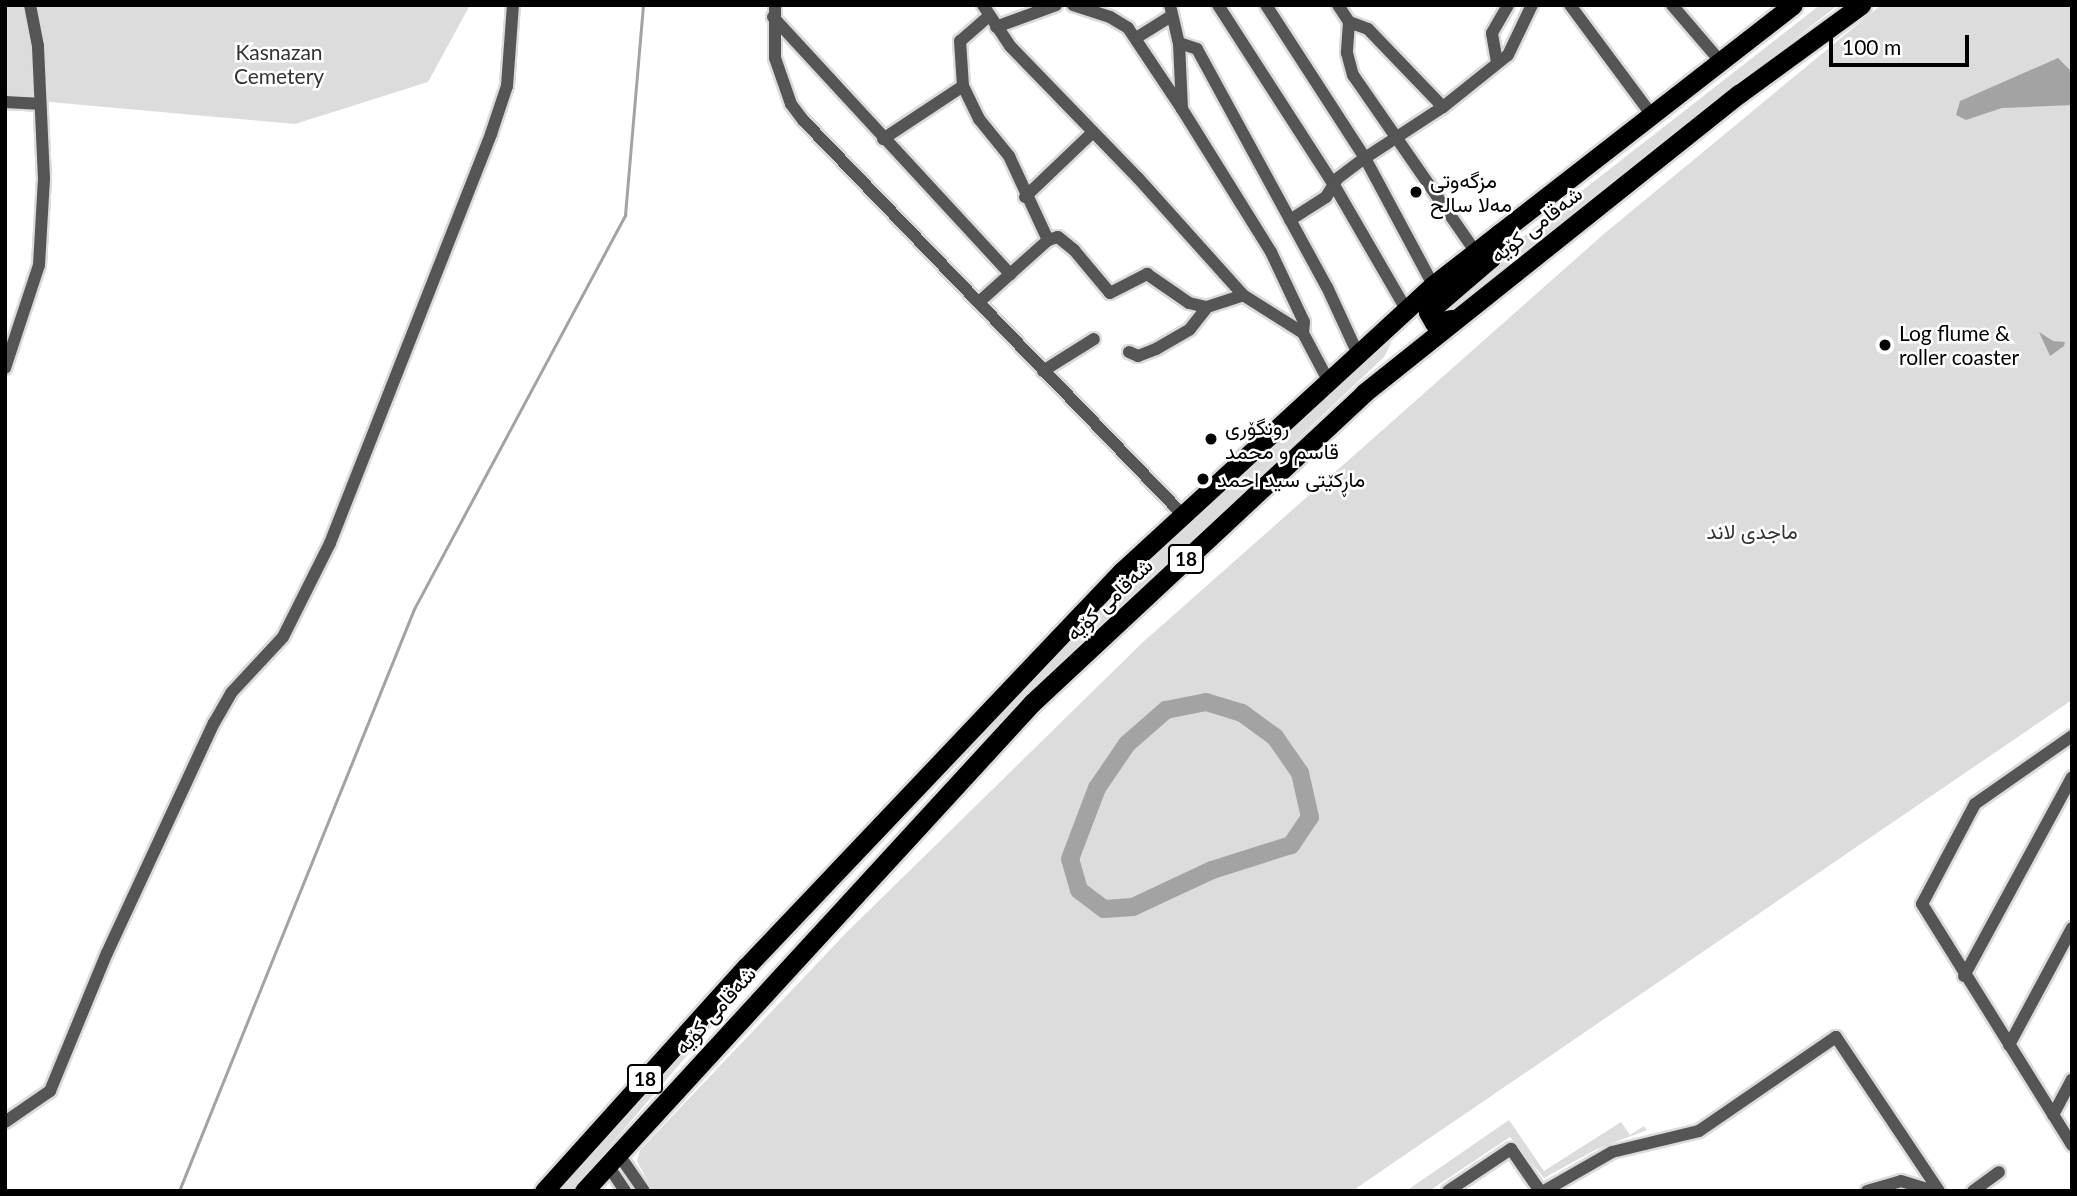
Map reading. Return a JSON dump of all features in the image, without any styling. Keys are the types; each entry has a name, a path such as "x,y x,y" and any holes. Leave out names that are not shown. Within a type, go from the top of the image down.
{"highway":[{"name":"شەقامی کۆیە","path":"584,1191 767,987 1032,703 1403,359 1861,5"},
{"name":"شەقامی کۆیە","path":"544,1191 746,967 1122,572 1433,285 1720,61 1782,8"},
{"path":"1453,318 1433,323 1428,312 1491,258 1499,233"},
{"path":"1378,337 1398,337 1403,359"},
{"path":"746,967 767,987"}],"street":[{"path":"5,368 39,265 44,179 38,104 38,46 30,5"},
{"path":"5,1122 50,1091 107,953 214,723 232,693 283,637 330,543 491,134 507,86 513,5"},
{"path":"1048,240 1025,197 1009,156 978,119 963,86 960,41 989,16 1056,5"},
{"path":"1218,5 1334,184 1407,311"},
{"path":"1266,5 1365,158 1433,285"},
{"path":"1338,5 1349,22 1347,53 1353,75 1475,251"},
{"path":"1497,62 1492,33 1508,5"},
{"path":"1290,220 1326,197 1334,184 1365,158 1399,139 1508,55 1532,5"},
{"path":"1570,5 1651,114"},
{"path":"1672,5 1720,61"},
{"path":"1079,6 1110,17 1136,38 1271,252 1304,322 1303,333"},
{"path":"774,11 883,139 1010,274"},
{"path":"774,11 780,77 804,121 1183,515"},
{"path":"1136,38 1170,11 1179,43 1182,109"},
{"path":"989,16 1092,133 1243,295 1303,333 1329,382"},
{"path":"1349,22 1368,29 1443,107"},
{"path":"1179,43 1197,49 1290,220 1358,354"},
{"path":"883,139 963,86"},
{"path":"5,102 38,104"},
{"path":"1025,197 1092,133"},
{"path":"979,302 1048,240 1058,237 1074,250 1110,293 1147,274 1189,303 1207,307"},
{"path":"1129,352 1138,356 1174,339 1207,307 1243,295"},
{"path":"1043,371 1094,339"},
{"path":"2072,736 1975,804 1923,897 1924,912 2072,1145"},
{"path":"1964,976 2072,777"},
{"path":"2008,1045 2072,928"},
{"path":"1448,1191 1511,1149 1542,1191 1612,1152 1699,1131 1836,1037 1939,1191"},
{"path":"2053,1115 2072,1080"},
{"path":"612,1158 625,1191"},
{"path":"612,1158 644,1191"},
{"path":"1973,1191 1999,1172"},
{"path":"1867,1191 1901,1181 1933,1191"}],"green space":[{"name":"Kasnazan Cemetery","path":"5,5 470,5 428,82 295,124 5,98"},
{"path":"1820,5 1838,5 1442,315 1440,309 1506,258 1519,240"},
{"name":"ماجدی لاند","path":"1881,5 2072,5 2072,700 1352,1191 653,1191 637,1161 640,1150 847,932 1142,643 1605,233"},
{"path":"1392,341 1384,357 990,731 772,951 1060,648 1269,449"},
{"path":"733,993 737,997 571,1191 558,1191"},
{"path":"1509,1120 1544,1171 1621,1122 1630,1135 1644,1126 1647,1130 1597,1149 1544,1178 1510,1137 1429,1191 1406,1191"}],"shaded area":[{"path":"2058,58 2072,72 2072,105 2002,108 1966,120 1956,115 1960,101"},
{"path":"2039,332 2053,341 2065,342 2064,346 2050,356"}],"waterway":[{"path":"179,1191 414,609 625,215 643,5"},
{"path":"1206,702 1242,713 1275,737 1300,773 1310,817 1291,845 1212,870 1133,907 1104,909 1079,890 1070,859 1097,788 1127,744 1166,710 1206,702"}],"place":[{"name":"مزگەوتی مەلا سالح","path":"1416,192"},
{"name":"Log flume & roller coaster","path":"1885,345"},
{"name":"رونگۆری قاسم و محمد","path":"1211,439"},
{"name":"ماڕکێتی سید احمد","path":"1203,479"}]}
